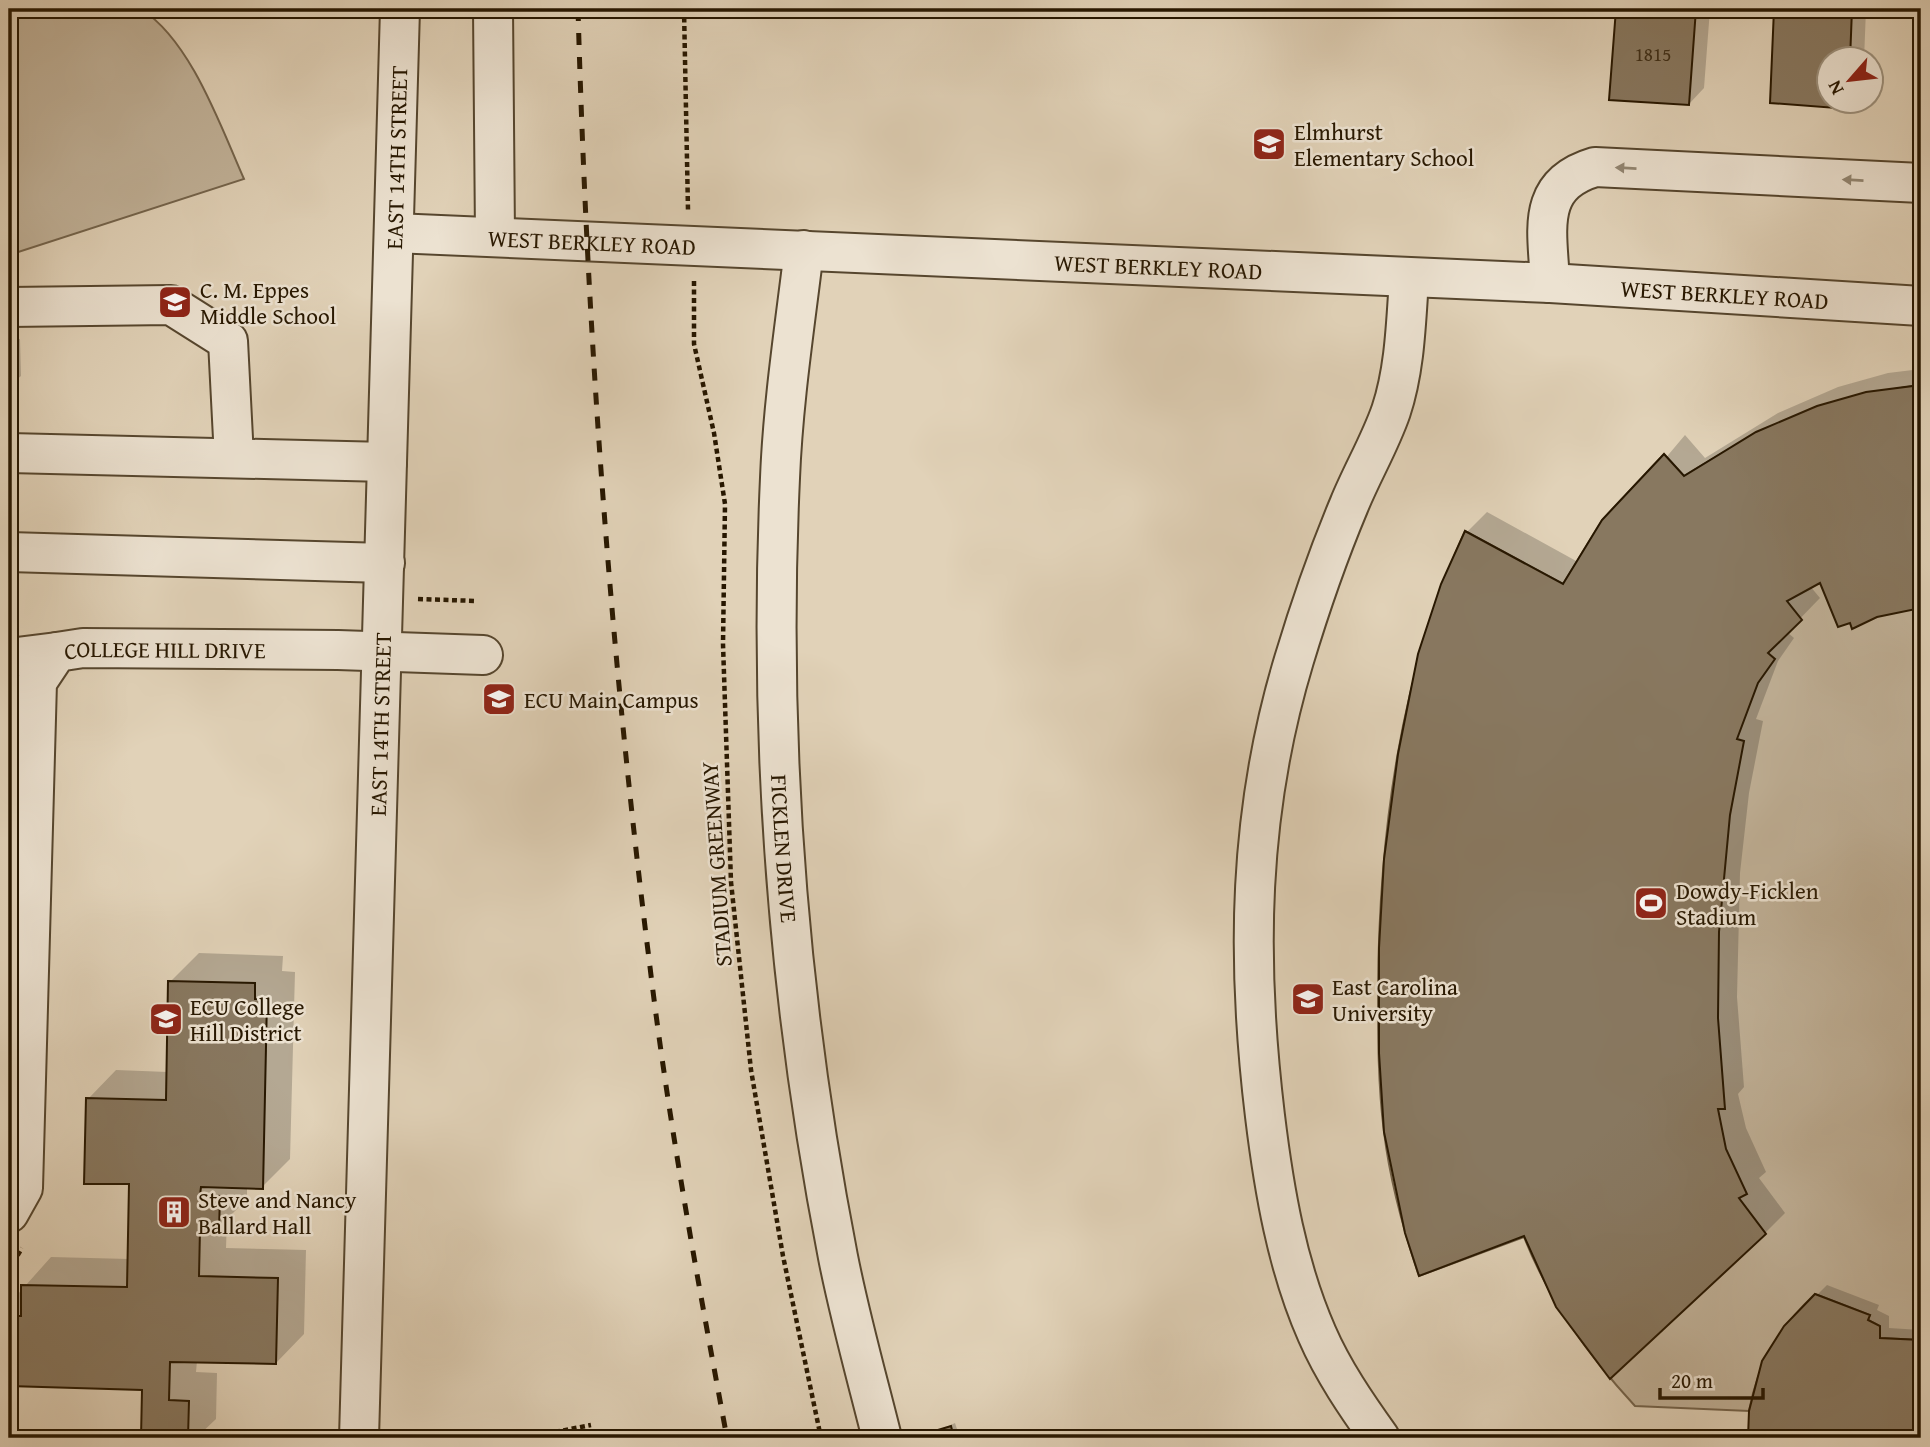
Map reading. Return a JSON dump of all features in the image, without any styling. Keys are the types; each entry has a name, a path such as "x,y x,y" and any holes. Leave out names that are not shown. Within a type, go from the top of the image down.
{"street":[{"name":"EAST 14TH STREET","path":"375,1435 382,652 400,9"},
{"path":"493,9 495,236"},
{"path":"1550,284 1551,202 1561,184 1576,173 1595,167 1921,183"},
{"name":"WEST BERKLEY ROAD","path":"394,233 1550,284 1921,306"},
{"name":"FICKLEN DRIVE","path":"804,250 780,474 777,569 780,792 810,1100 839,1261 882,1438"},
{"path":"1380,1438 1318,1336 1282,1225 1261,1085 1253,967 1253,901 1260,808 1270,753 1294,661 1315,596 1349,504 1391,410 1398,383 1409,279"},
{"path":"9,307 171,305 228,341 234,458"},
{"path":"9,453 387,462"},
{"path":"9,552 385,563"},
{"name":"COLLEGE HILL DRIVE","path":"9,1213 23,1188 37,682 57,652 83,648 483,655"},
{"path":"9,658 57,652"}],"path":[{"path":"684,9 688,208"},
{"name":"STADIUM GREENWAY","path":"694,283 694,344 714,433 725,504 723,644 731,882 751,1070 783,1255 821,1438"},
{"path":"375,1435 534,1436 591,1425"}],"shaded area":[{"path":"9,9 141,9 159,23 175,41 189,63 214,110 244,179 9,255"},
{"name":"Dowdy-Ficklen Stadium","path":"1921,385 1921,1340 1880,1338 1880,1326 1868,1320 1870,1315 1815,1294 1781,1333 1764,1361 1749,1411 1635,1406 1601,1367 1571,1326 1546,1284 1524,1237 1419,1276 1402,1223 1393,1187 1381,1097 1378,1025 1379,931 1389,813 1398,755 1424,641 1465,531 1563,584 1602,520 1664,454 1684,476 1743,442 1797,416 1853,397"}],"building":[{"path":"1616,9 1696,9 1689,105 1609,100"},
{"path":"1774,9 1852,9 1851,46 1814,46 1814,106 1770,103"},
{"name":"Dowdy-Ficklen Stadium","path":"1921,385 1921,608 1877,617 1852,629 1850,623 1838,627 1820,583 1787,601 1802,620 1768,653 1775,659 1758,683 1737,739 1744,741 1730,815 1719,932 1718,1018 1725,1109 1718,1109 1726,1149 1747,1194 1739,1198 1766,1234 1610,1379 1556,1307 1524,1236 1419,1276 1405,1233 1384,1132 1379,1053 1379,948 1384,859 1398,754 1418,654 1441,584 1465,531 1563,584 1602,520 1664,454 1684,476 1756,432 1817,406 1866,392"},
{"name":"Steve and Nancy Ballard Hall","path":"168,981 255,983 255,999 267,999 263,1189 201,1187 200,1195 220,1196 219,1230 200,1229 199,1276 278,1278 276,1364 170,1362 169,1400 189,1401 188,1438 141,1438 142,1390 9,1386 9,1316 21,1316 21,1285 127,1287 129,1184 84,1184 86,1098 166,1100"},
{"path":"1815,1294 1870,1315 1868,1320 1880,1326 1880,1338 1921,1340 1921,1438 1748,1438 1749,1411 1762,1361 1784,1326"},
{"path":"951,1426 954,1438 940,1438 938,1430"}],"railway":[{"path":"578,9 594,369 623,728 666,1085 727,1438"}],"place":[{"name":"Elmhurst Elementary School","path":"1269,144"},
{"name":"C. M. Eppes Middle School","path":"175,302"},
{"name":"ECU Main Campus","path":"499,699"},
{"name":"Dowdy-Ficklen Stadium","path":"1651,903"},
{"name":"East Carolina University","path":"1308,999"},
{"name":"ECU College Hill District","path":"166,1019"},
{"name":"Steve and Nancy Ballard Hall","path":"174,1212"}]}
